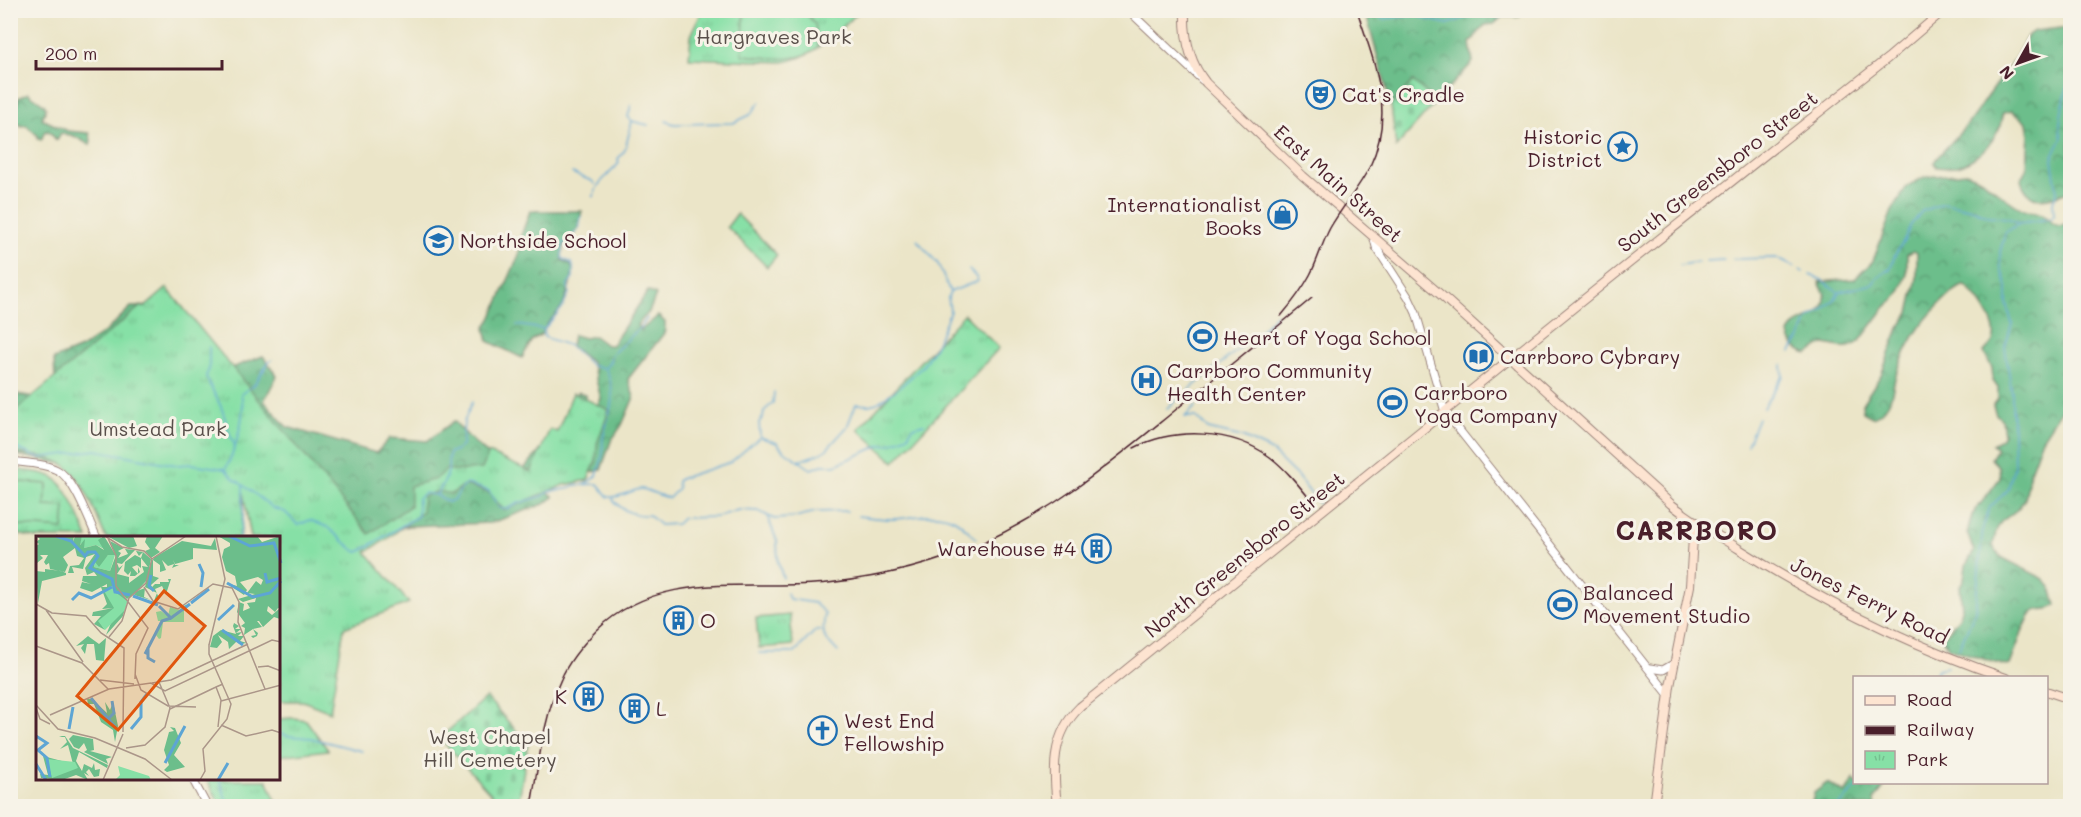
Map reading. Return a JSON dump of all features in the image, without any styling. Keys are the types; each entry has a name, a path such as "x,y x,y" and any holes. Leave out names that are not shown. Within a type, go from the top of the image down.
{"main road":[{"name":"East Main Street","path":"1185,10 1187,45 1196,70 1206,83 1303,176 1441,295 1671,504 1694,521"},
{"name":"South Greensboro Street","path":"1510,358 1922,31 1944,10"},
{"name":"North Greensboro Street","path":"1057,807 1054,785 1055,753 1058,738 1072,715 1510,358"},
{"path":"1654,807 1669,694 1691,584 1694,521"},
{"name":"Jones Ferry Road","path":"1694,521 1776,573 1856,615 1937,653 2000,676"},
{"path":"2048,692 2070,699"}],"street":[{"path":"1128,10 1206,83"},
{"path":"1374,239 1376,247 1416,313 1445,412 1669,694"},
{"path":"10,461 52,468 63,473 96,536"},
{"path":"1648,667 1662,670 1675,663"},
{"path":"194,781 207,807"}],"green space":[{"name":"Hargraves Park","path":"702,11 860,11 815,49 783,62 689,58 691,36"},
{"path":"744,11 804,11 815,24 818,47 810,53 792,58 743,55"},
{"path":"1365,11 1525,11 1519,17 1502,17 1494,24 1485,25 1470,43 1473,62 1436,102 1413,81 1391,105"},
{"path":"2070,27 2070,191 2041,199 2029,194 2025,189 2021,180 2027,166 2029,134 2027,123 2012,111 2003,113 1999,129 1993,139 1973,159 1956,166 1937,167 1934,163 1936,159 1967,125 2013,62 2028,35 2034,31"},
{"path":"1413,81 1436,102 1396,147 1391,105"},
{"path":"28,93 45,105 46,109 42,119 68,131 89,133 90,145 74,136 61,133 57,140 50,132 45,131 41,140 26,125 22,126 13,121 11,107 17,106 18,98"},
{"path":"1966,173 1975,176 2027,211 2039,213 2057,225 2070,224 2070,396 2042,439 2030,471 2025,499 2018,509 2001,522 1996,531 1993,546 1999,556 2044,579 2051,587 2056,605 2031,615 2010,665 2006,666 1949,648 1942,639 1960,616 1962,609 1960,586 1964,579 1966,565 1974,551 1967,533 1972,515 2000,478 1999,467 1991,459 1997,449 1992,444 2001,439 2004,434 2002,420 1996,414 1993,406 1998,399 1998,388 1993,381 1992,368 1984,352 1993,341 1994,334 1986,311 1965,285 1945,299 1915,335 1896,375 1889,402 1882,411 1872,417 1863,412 1862,404 1881,375 1899,328 1909,313 1917,278 1917,253 1914,251 1907,254 1907,274 1901,290 1859,342 1850,347 1823,344 1808,354 1795,347 1789,333 1798,324 1821,310 1825,295 1819,282 1855,279 1873,261 1892,211 1907,186 1925,177"},
{"path":"530,211 582,211 578,228 563,251 562,260 570,264 573,270 563,306 547,324 541,335 532,340 522,358 488,341 485,328 519,255 521,236"},
{"path":"737,214 777,255 767,267 727,227"},
{"name":"Umstead Park","path":"167,288 369,534 410,506 410,486 436,479 447,469 453,471 482,469 489,453 531,472 550,429 557,432 573,393 609,410 597,444 596,461 588,480 564,485 504,510 488,492 465,485 451,494 438,491 423,496 422,512 366,552 409,603 344,628 330,712 303,701 280,701 280,536 251,536 243,492 240,536 105,536 88,496 69,468 49,458 11,452 10,415 141,306 144,308"},
{"path":"648,291 656,295 649,312 637,325 641,330 658,316 665,322 665,332 628,379 634,397 622,425 611,441 601,470 584,474 589,419 601,399 592,363 571,346 573,335 585,338 594,336 606,345 612,345"},
{"name":"Umstead Park","path":"153,306 229,369 263,356 277,376 264,401 287,427 376,453 390,438 427,441 454,421 484,451 522,471 549,441 559,434 573,397 578,392 586,395 586,408 543,487 554,497 544,504 491,523 408,526 350,541 269,523 222,485 78,467 11,454 10,393 41,398 55,382 54,359 81,348 106,331 131,307"},
{"path":"964,314 999,348 894,462 858,429"},
{"name":"Umstead Park","path":"10,469 43,473 59,481 74,504 87,536 36,536 36,538 11,533"},
{"path":"10,481 47,484 45,506 65,507 63,529 11,525"},
{"path":"790,615 793,645 759,648 756,618"},
{"name":"West Chapel Hill Cemetery","path":"486,697 528,744 518,806 502,806 440,738"},
{"path":"280,719 306,720 328,750 280,756"},
{"path":"208,781 267,781 278,806 221,806"},
{"path":"1853,781 1853,784 1886,784 1874,800 1876,806 1808,806 1812,803 1814,793 1827,783 1845,793"}],"waterway":[{"path":"1368,14 1373,10"},
{"path":"1376,10 1382,19 1416,15 1448,24 1474,15 1499,17 1517,10"},
{"path":"2069,41 2070,50"},
{"path":"1959,648 1975,611 1983,527 1990,507 2008,490 2014,466 2012,394 2005,347 2012,324 2007,303 2007,287 2001,269 2000,252 2005,233 2019,223 2050,219 2054,215 2053,202 2057,191 2052,159 2062,137 2060,123 2070,72"},
{"path":"666,121 674,124 733,123 750,115 760,102"},
{"path":"593,197 601,182 619,163 618,159 625,150 632,121 628,117 631,105"},
{"path":"632,121 648,125"},
{"path":"572,173 595,184"},
{"path":"1791,352 1808,319 1823,310 1839,292 1873,284 1877,277 1890,269 1910,226 1922,211 1944,203 2018,222"},
{"path":"581,216 579,229 563,244 562,258 573,266 573,278 568,285 569,293 563,307 544,329 544,337 570,346 592,366 605,368 609,378 612,403 603,438 602,458 597,476 585,484"},
{"path":"799,461 827,449 847,427 856,404 877,403 899,388 922,367 936,345 950,311 948,297 950,292 938,264 917,240"},
{"path":"1733,259 1776,258 1794,267"},
{"path":"1706,261 1724,260"},
{"path":"1680,265 1698,262"},
{"path":"950,292 978,281 969,270"},
{"path":"1810,275 1822,280 1837,291"},
{"path":"1167,408 1263,329 1276,314"},
{"path":"606,367 611,355 641,327 647,318"},
{"path":"517,325 543,329"},
{"path":"209,347 209,369 206,376 221,407 234,444"},
{"path":"226,468 233,452 241,421 241,394 254,385 272,360"},
{"path":"1763,408 1783,376 1782,365"},
{"path":"760,437 759,422 763,418 764,411 773,403 774,392"},
{"path":"436,495 447,475 450,452 462,446 464,422 472,402"},
{"path":"1196,406 1185,417 1196,417 1208,429 1242,437 1270,450 1297,476 1319,504"},
{"path":"1747,445 1758,418"},
{"path":"243,485 273,508 285,512 298,525 310,520 327,527 359,552 418,516 418,498 424,493 436,495 448,502 455,499 467,484 489,491 501,509 543,496 550,491 567,489 575,485 598,484 608,497 617,497 641,489 669,498 678,489 677,481 731,462 760,437 777,443 783,450 811,469 822,465 835,465 881,445 889,444 908,436 914,427 924,424"},
{"path":"10,445 38,458 96,450 177,465 192,464 225,469 243,485 243,517 239,536"},
{"path":"613,499 624,510 634,514 649,515 660,525 677,524 683,518 717,517 738,510 758,511 774,519 791,518 816,512 847,511"},
{"path":"858,516 899,519 939,515 955,520 976,538"},
{"path":"768,518 777,541 778,562 783,578"},
{"path":"986,548 1002,555"},
{"path":"787,593 789,599 814,603 825,613 823,630 825,638 838,652"},
{"path":"759,653 794,653 816,630 822,630"},
{"path":"1935,676 1938,669 1947,667"},
{"path":"280,733 311,738 362,751"},
{"path":"220,781 228,806"},
{"path":"1838,806 1861,784"}],"railway":[{"path":"1281,316 1307,281 1330,228 1366,174 1378,146 1382,107 1380,88 1357,10"},
{"path":"531,806 546,725 564,672 597,630 622,611 649,598 677,590 706,586 828,583 868,577 928,563 984,542 1034,516 1102,469 1312,298"},
{"path":"1134,448 1150,441 1185,434 1221,436 1238,441 1270,457 1314,504"}],"place":[{"name":"Cat's Cradle","path":"1321,94"},
{"name":"Historic District","path":"1623,147"},
{"name":"Internationalist Books","path":"1283,215"},
{"name":"Northside School","path":"439,240"},
{"name":"Heart of Yoga School","path":"1202,337"},
{"name":"Carrboro Cybrary","path":"1479,356"},
{"name":"Carrboro Community Health Center","path":"1146,381"},
{"name":"Carrboro Yoga Company","path":"1393,403"},
{"name":"Warehouse #4","path":"1097,548"},
{"name":"Balanced Movement Studio","path":"1562,604"},
{"name":"O","path":"679,620"},
{"name":"K","path":"588,696"},
{"name":"L","path":"635,708"},
{"name":"West End Fellowship","path":"823,731"}],"district":[{"name":"CARRBORO","path":"1697,530"}]}
